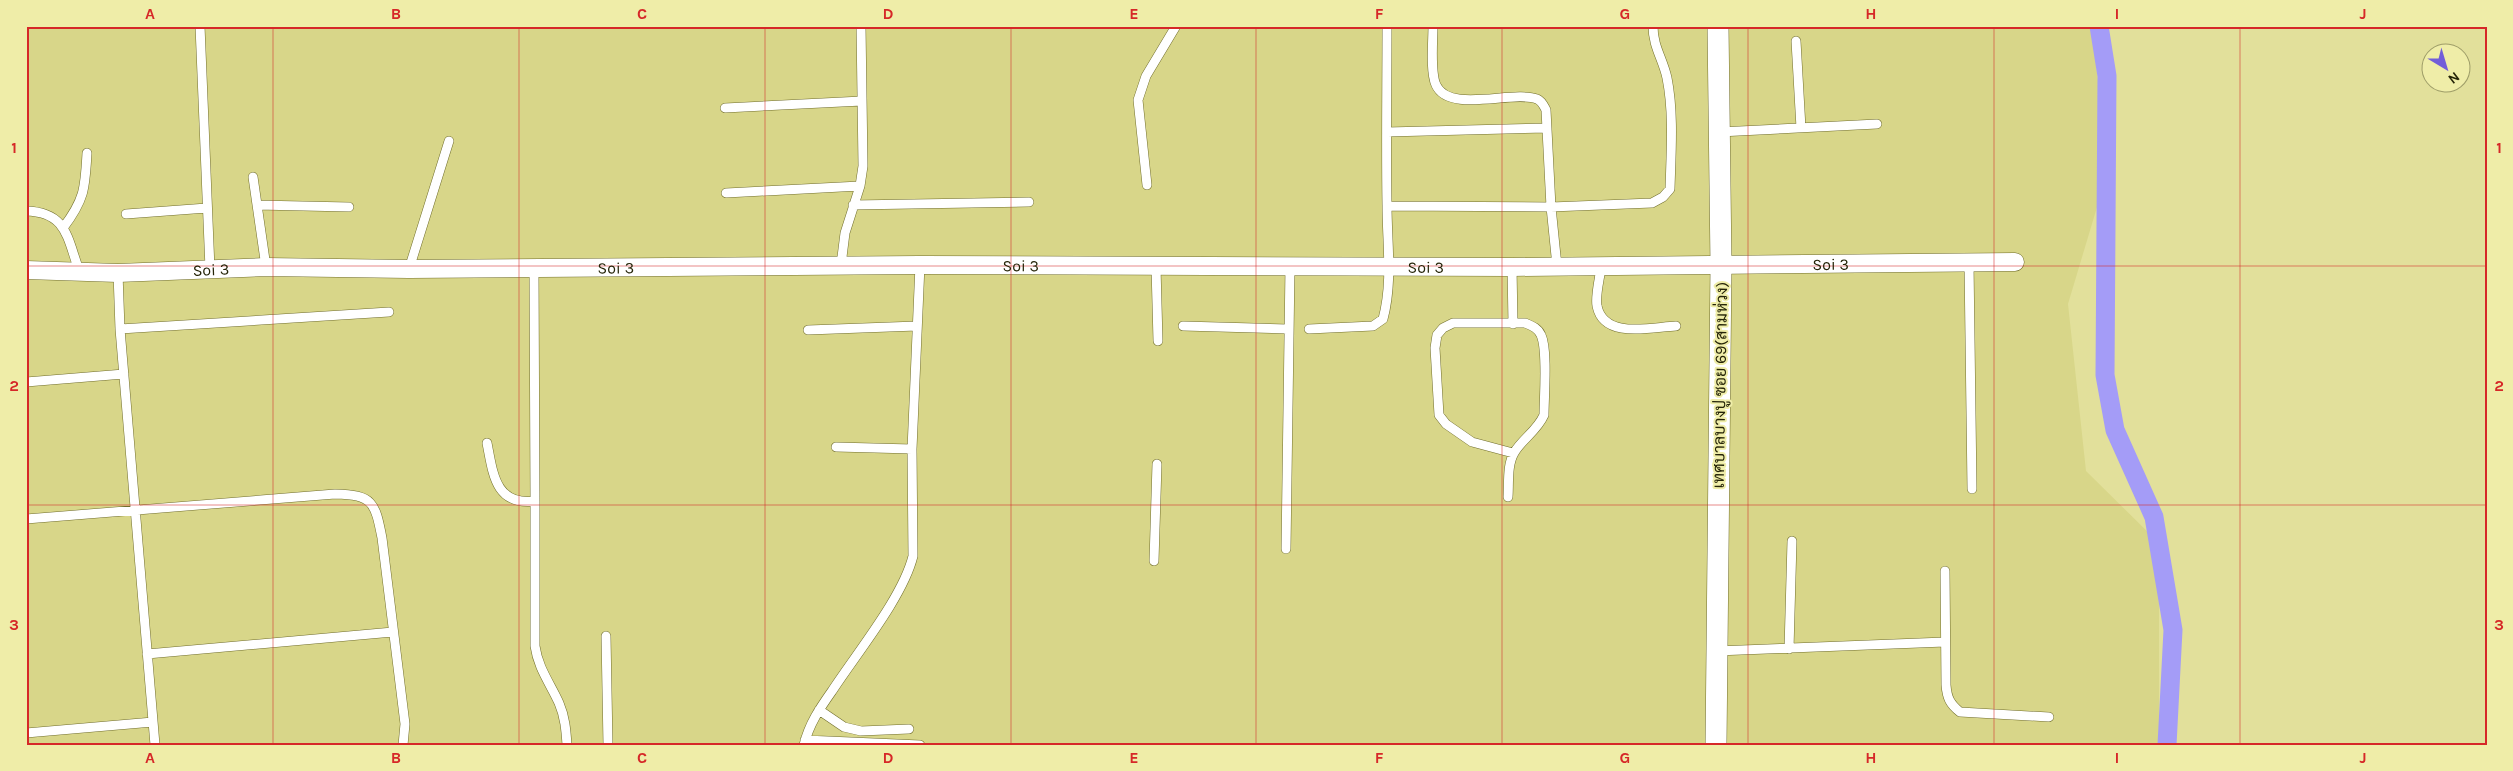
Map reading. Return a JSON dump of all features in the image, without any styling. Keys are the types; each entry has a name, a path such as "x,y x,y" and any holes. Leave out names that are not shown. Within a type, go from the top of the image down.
{"street":[{"name":"เทศบาลบางปู ซอย 69(สามห่วง)","path":"1716,745 1721,265 1718,26"},
{"name":"Soi 3","path":"26,270 79,270 118,273 266,267 409,269 841,265 1602,267 2015,262"}],"lane":[{"path":"200,26 210,269"},
{"path":"841,265 845,233 860,186 863,166 861,26"},
{"path":"1147,185 1138,100 1146,76 1176,26"},
{"path":"1309,329 1373,326 1383,319 1387,305 1389,267 1387,26"},
{"path":"1433,26 1436,85 1443,93 1461,100 1537,99 1546,110 1551,207 1557,266"},
{"path":"1387,206 1551,207 1652,203 1663,197 1670,189 1669,96 1666,75 1653,39 1653,26"},
{"path":"1796,41 1801,128"},
{"path":"726,108 862,101"},
{"path":"1718,132 1877,124"},
{"path":"1387,132 1547,128"},
{"path":"409,269 449,141"},
{"path":"63,228 79,207 85,186 87,153"},
{"path":"252,177 266,267"},
{"path":"726,192 860,186"},
{"path":"853,205 1029,202"},
{"path":"257,205 349,207"},
{"path":"126,214 207,208"},
{"path":"26,211 43,211 53,216 63,228 79,270"},
{"path":"1970,263 1972,489"},
{"path":"920,265 912,449 913,556 910,570 896,596 819,710 804,743 920,745"},
{"path":"1156,267 1158,341"},
{"path":"1286,549 1287,329 1290,267"},
{"path":"1512,267 1513,324"},
{"path":"1602,267 1597,306 1604,320 1609,325 1620,329 1676,326"},
{"path":"534,268 535,646 537,661 558,702 566,723 567,745"},
{"path":"118,273 120,329 137,508 155,745"},
{"path":"120,329 389,312"},
{"path":"1508,496 1510,464 1513,453 1540,424 1544,415 1544,346 1541,334 1534,326 1526,323 1453,323 1443,328 1437,335 1435,348 1439,415 1446,424 1472,442 1513,453"},
{"path":"808,330 917,326"},
{"path":"1183,326 1287,329"},
{"path":"26,382 124,374"},
{"path":"487,443 494,480 504,494 520,503 535,501"},
{"path":"836,446 912,449"},
{"path":"1154,561 1157,464"},
{"path":"26,519 137,508 325,495 358,495 369,501 377,511 405,724 403,745"},
{"path":"1789,649 1792,541"},
{"path":"1945,571 1947,697 1952,705 1960,712 2049,717"},
{"path":"147,654 393,632"},
{"path":"606,636 608,745"},
{"path":"1716,651 1945,642"},
{"path":"819,710 844,727 861,731 909,729"},
{"path":"26,733 153,722"}],"shaded area":[{"path":"26,26 2091,26 2109,167 2068,304 2086,471 2159,543 2159,745 26,745"}],"waterway":[{"path":"2099,26 2107,76 2105,375 2115,430 2154,517 2173,630 2167,745"}]}
